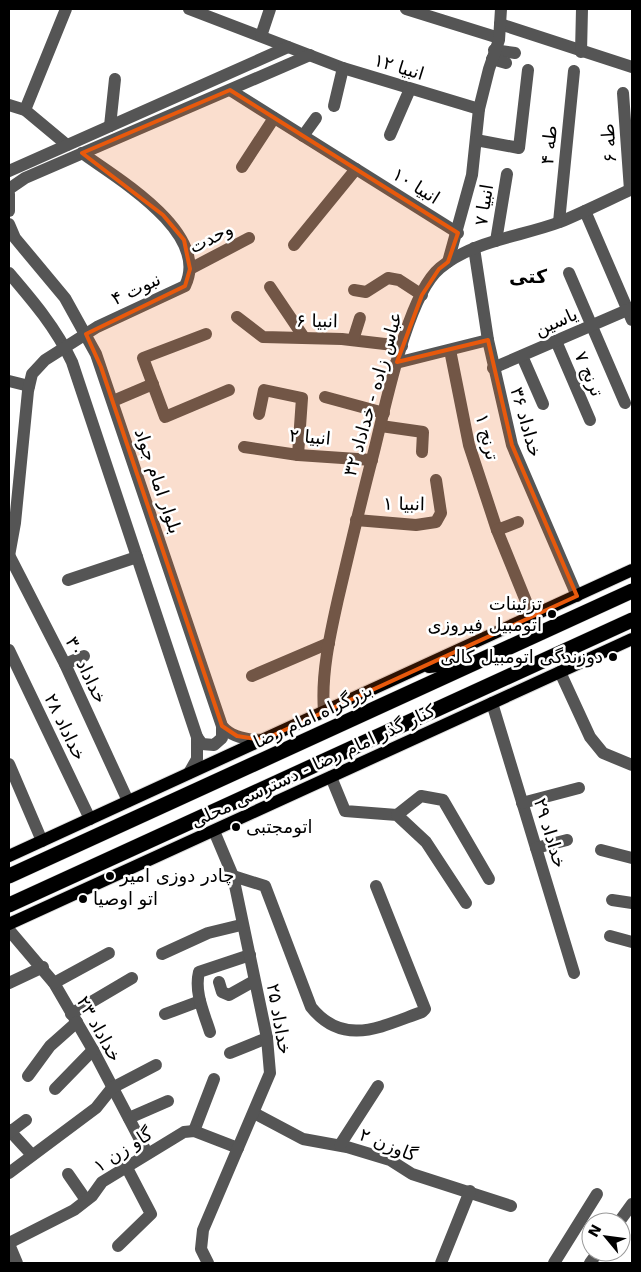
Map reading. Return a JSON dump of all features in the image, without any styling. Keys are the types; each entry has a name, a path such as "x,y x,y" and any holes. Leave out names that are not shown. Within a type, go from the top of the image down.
{"highway":[{"name":"بزرگراه امام رضا","path":"9,876 632,591"},
{"path":"9,905 632,620"}],"main road":[{"path":"10,856 632,570"},
{"name":"کنار گذر امام رضا - دسترسی محلی","path":"9,924 632,640"},
{"path":"552,657 560,672"},
{"path":"417,669 477,662"},
{"path":"393,749 429,713"},
{"path":"206,815 214,831"},
{"path":"39,891 91,887"}],"street":[{"path":"25,110 66,9"},
{"path":"189,9 207,12 288,46"},
{"path":"261,36 270,9"},
{"path":"406,9 495,49 515,53"},
{"path":"582,9 582,52"},
{"path":"448,262 458,233 472,175 479,109 495,49 501,15 582,52 632,67"},
{"path":"9,171 288,46"},
{"name":"انبیا ۱۲","path":"288,46 343,68 479,109"},
{"path":"495,49 506,63"},
{"path":"9,189 25,178 310,55"},
{"path":"334,106 343,68"},
{"path":"476,140 519,148 528,70"},
{"name":"طه ۴","path":"559,222 574,71"},
{"path":"110,126 116,79"},
{"path":"390,134 410,89"},
{"name":"انبیا ۱۰","path":"230,90 458,233"},
{"name":"طه ۶","path":"623,93 631,189"},
{"path":"9,105 25,110 67,145"},
{"path":"242,167 274,118"},
{"path":"303,136 316,118"},
{"path":"82,153 130,187 163,215 184,240 190,269"},
{"path":"294,246 356,169"},
{"name":"انبیا ۷","path":"496,241 507,174"},
{"name":"عباس زاده - خداداد ۳۲","path":"324,711 323,699 329,643 356,520 396,362 422,295 439,269 465,251 559,222 631,189"},
{"path":"9,194 9,211"},
{"path":"585,211 631,313"},
{"name":"بلوار امام جواد","path":"9,224 16,238 65,298 96,354 222,726"},
{"name":"وحدت","path":"190,269 249,238"},
{"name":"خداداد ۳۶","path":"474,248 493,368 512,445 577,596"},
{"name":"نبوت ۴","path":"28,386 37,366 86,334 185,286 190,269"},
{"path":"9,273 42,311 65,347 197,737 202,744 214,746 222,738 222,726"},
{"path":"569,273 625,403"},
{"path":"354,290 366,292 388,278 399,280 422,295"},
{"path":"270,287 303,336"},
{"name":"یاسین","path":"493,368 592,325 631,313"},
{"name":"انبیا ۶","path":"237,317 263,337 303,336 402,346"},
{"path":"353,340 360,318"},
{"path":"206,334 143,358 165,417 228,390"},
{"path":"396,362 488,340"},
{"name":"ترنج ۷","path":"556,341 590,420"},
{"name":"ترنج ۱","path":"450,350 469,445 497,530 532,616"},
{"path":"522,356 543,404"},
{"path":"9,381 28,386 9,556"},
{"path":"112,401 153,384"},
{"path":"258,414 264,390 302,398 298,455"},
{"path":"326,397 384,413"},
{"path":"381,426 423,432 422,452"},
{"name":"انبیا ۲","path":"244,447 298,455 372,460"},
{"name":"انبیا ۱","path":"356,520 416,525 436,522 441,513 436,480"},
{"path":"497,530 518,522"},
{"name":"خداداد ۳۰","path":"9,556 65,664 128,801"},
{"path":"68,580 137,557"},
{"path":"252,676 329,643"},
{"name":"خداداد ۲۸","path":"9,650 90,819"},
{"path":"65,664 84,656"},
{"path":"560,672 590,737 598,748 602,753 632,764"},
{"name":"خداداد ۲۹","path":"492,703 574,973"},
{"path":"222,726 228,732 242,738 262,740"},
{"path":"188,773 197,760 197,737"},
{"path":"9,764 42,841"},
{"path":"331,777 345,811 397,815 426,842 466,903"},
{"path":"522,803 579,788"},
{"path":"397,815 421,796 443,800 489,879"},
{"name":"خداداد ۲۵","path":"208,1263 201,1249 203,1230 270,1072 266,1038 250,955 241,925 233,876 214,831"},
{"path":"536,848 567,840"},
{"path":"601,850 632,858"},
{"path":"233,876 265,886 311,1007 320,1018 337,1027 364,1032 422,1012 425,1009 376,886"},
{"path":"612,900 632,903"},
{"path":"162,954 208,933 241,925"},
{"name":"خداداد ۲۳","path":"9,930 54,982 93,1050 147,1153"},
{"path":"610,936 632,942"},
{"path":"54,982 109,953"},
{"path":"210,1032 196,982 198,972 250,955"},
{"path":"9,983 43,967"},
{"path":"28,1076 74,1018 132,978"},
{"path":"219,982 222,992 228,995 254,982"},
{"path":"165,1014 200,1001"},
{"path":"230,1053 266,1038"},
{"path":"55,1089 93,1050"},
{"path":"9,1173 96,1108 112,1088 156,1065"},
{"path":"214,1079 194,1130 238,1148"},
{"path":"340,1145 378,1086"},
{"path":"129,1118 168,1101"},
{"name":"گاوزن ۲","path":"254,1113 303,1139 340,1145 390,1160 412,1174 470,1191 511,1206"},
{"path":"26,1120 10,1131 32,1155"},
{"name":"گاو زن ۱","path":"9,1243 74,1210 102,1182 126,1166 184,1132 194,1130"},
{"path":"118,1246 151,1214 126,1166"},
{"path":"68,1174 86,1200"},
{"path":"441,1263 470,1191"},
{"path":"554,1263 597,1194"},
{"path":"9,1243 17,1263"}],"highlighted area":[{"path":"230,90 458,233 448,262 439,269 422,295 397,362 488,340 512,445 577,596 263,740 237,736 222,726 101,367 86,334 185,286 190,269 184,240 163,215 82,153"}],"place":[{"name":"تزئینات اتومبیل فیروزی","path":"552,614"},
{"name":"دوزندگی اتومبیل کالی","path":"613,657"},
{"name":"اتومجتبی","path":"236,827"},
{"name":"چادر دوزی امیر","path":"110,876"},
{"name":"اتو اوصیا","path":"83,899"}],"district":[{"name":"کتی","path":"528,276"}]}
